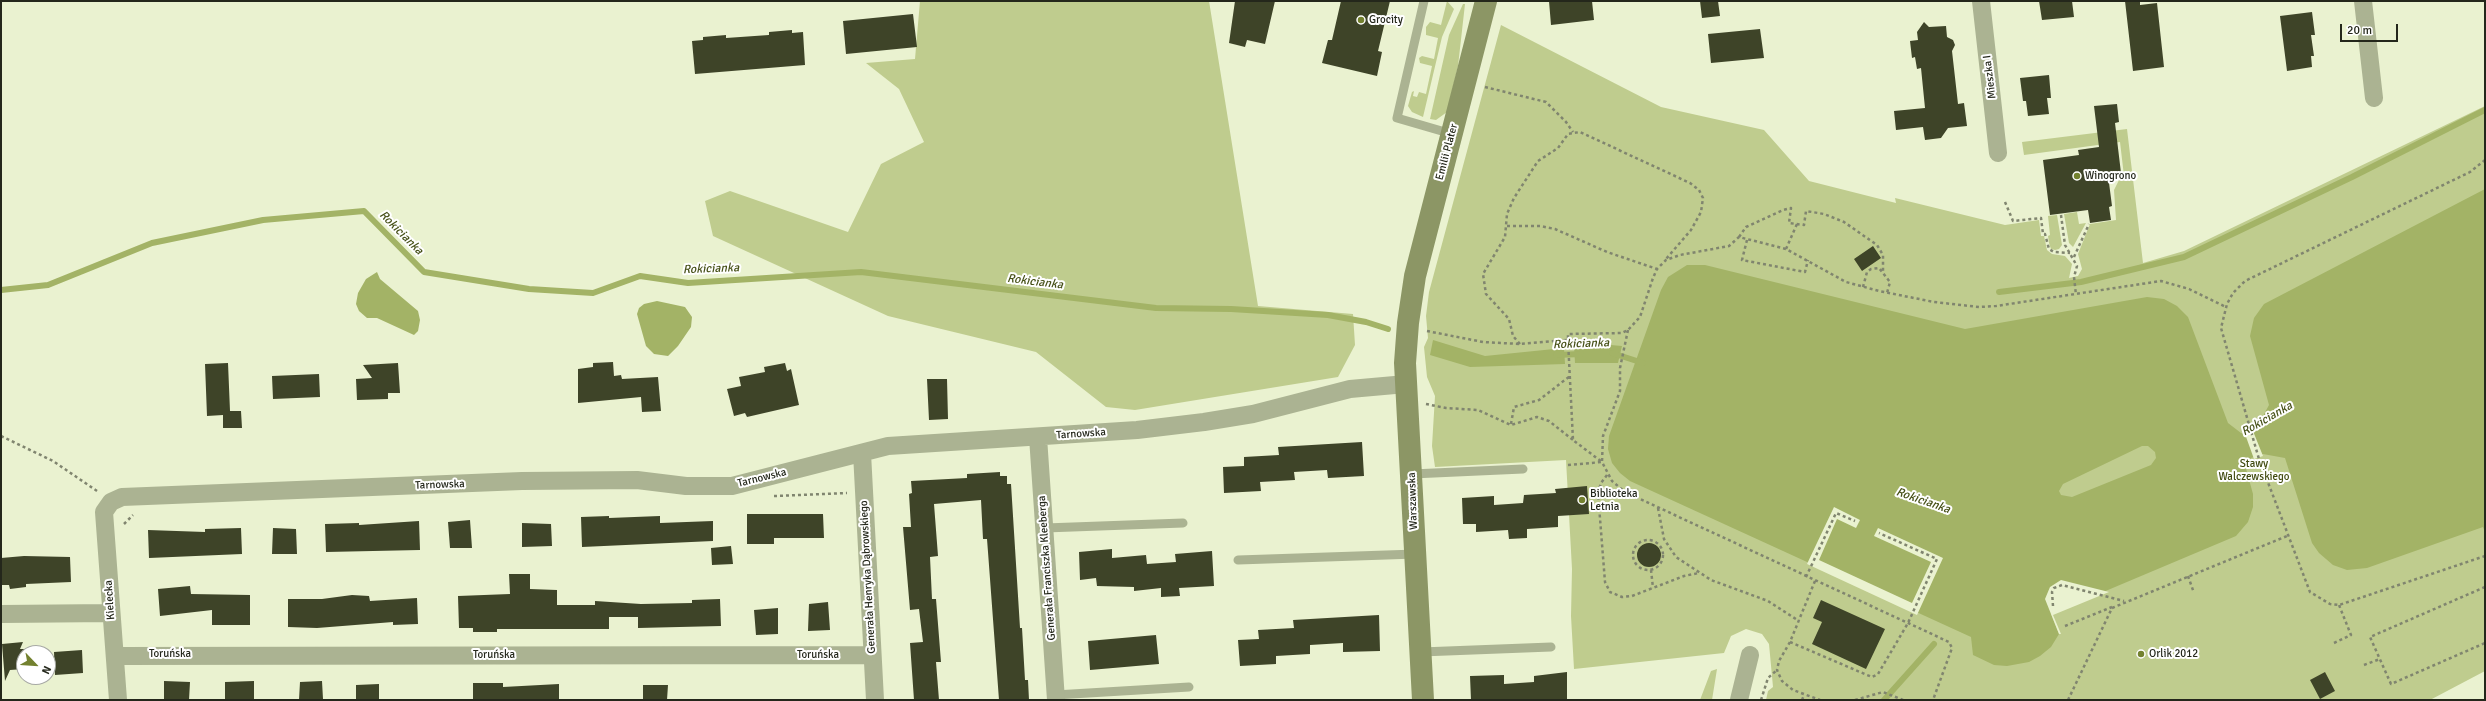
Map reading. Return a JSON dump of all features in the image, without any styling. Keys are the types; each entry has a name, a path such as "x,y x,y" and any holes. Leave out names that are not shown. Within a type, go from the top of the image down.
{"street":[{"name":"Emilii Plater","path":"1410,303 1486,1"},
{"name":"Mieszka I","path":"1981,1 1998,153"},
{"path":"2363,1 2374,98"},
{"name":"Warszawska","path":"1410,303 1406,343 1406,384 1423,700"},
{"name":"Tarnowska","path":"111,502 122,497 522,481 637,480 710,488 732,486 894,445 1038,437 1204,422 1253,414 1350,389 1406,384"},
{"name":"Generała Franciszka Kleeberga","path":"1038,437 1056,697"},
{"name":"Generała Henryka Dąbrowskiego","path":"862,453 875,700"},
{"name":"Kielecka","path":"111,502 104,512 118,700"},
{"path":"1,614 111,613"},
{"name":"Toruńska","path":"115,656 872,655"},
{"path":"1739,700 1750,655"}],"lane":[{"path":"1424,1 1397,118 1452,134"},
{"path":"1412,474 1523,469"},
{"path":"1045,528 1183,523"},
{"path":"1238,560 1416,554"},
{"path":"1421,652 1551,647"},
{"path":"1056,697 1189,687"}],"path":[{"path":"1478,85 1546,102 1559,117 1566,122 1573,132"},
{"path":"1520,344 1513,336 1509,319 1487,296 1484,284 1485,269 1503,240 1507,226 1507,214 1511,203 1538,161 1558,148 1565,137 1573,132 1580,132 1690,183 1699,190 1703,198 1701,212 1691,230 1657,269 1640,317 1628,330 1613,334 1568,334 1573,440"},
{"path":"2485,160 2478,167 2431,192 2245,281 2233,294 2226,307 2222,334 2259,459 2287,536 2310,592 2330,604 2339,604 2485,556"},
{"path":"2005,202 2013,221 2041,218 2043,234 2045,234 2049,249 2054,252 2070,253"},
{"path":"1665,260 1680,255 1729,246 1739,237 1746,227 1765,216 1791,208 1789,223 1804,225 1806,211 1834,217 1866,236 1877,245 1883,255 1883,272"},
{"path":"2061,215 2065,245 2078,266 2074,277 2076,294"},
{"path":"1786,249 1798,224"},
{"path":"2073,258 2088,224"},
{"path":"1507,226 1540,226 1555,229 1607,252 1657,269"},
{"path":"1739,237 1786,249 1808,260 1832,276 1863,287 1934,302 1979,307 2161,281 2189,289 2226,307"},
{"path":"1747,240 1742,260 1805,272 1808,260"},
{"path":"1863,287 1865,276 1871,269 1879,268 1890,282 1887,293"},
{"path":"1422,329 1466,340 1520,344 1568,340"},
{"path":"1628,330 1626,347 1621,362 1620,391 1603,436 1602,462 1607,475 1625,492 1816,582 1949,642 1952,646 1933,700"},
{"path":"1511,425 1514,407 1539,400 1570,376"},
{"path":"1423,403 1446,408 1478,410 1511,425 1537,417 1549,421 1602,462"},
{"path":"1,436 53,460 111,502"},
{"path":"1568,465 1602,462"},
{"path":"1607,475 1600,483 1598,493 1607,588 1610,592 1622,597 1632,596 1684,576 1699,573"},
{"path":"1658,508 1668,545 1676,557 1699,573 1723,585 1778,605 1799,621"},
{"path":"1806,577 1836,513 1855,522"},
{"path":"1790,642 1872,677 1880,671 1908,623 1937,559 1879,533"},
{"path":"2065,626 2287,536"},
{"path":"1647,540 1656,543 1661,548 1662,560 1660,565 1651,570 1638,566 1633,557 1635,548 1647,540"},
{"path":"1661,548 1668,545"},
{"path":"1651,570 1653,588"},
{"path":"2188,576 2194,593"},
{"path":"1761,700 1768,678 1777,670 1779,660 1790,642 1816,582"},
{"path":"2052,606 2052,592 2054,588 2062,585 2125,602"},
{"path":"2485,586 2370,637 2391,684 2485,643"},
{"path":"2334,643 2351,635 2339,604"},
{"path":"2068,700 2110,611 2115,606"},
{"path":"2364,665 2380,658"},
{"path":"1777,670 1788,686 1804,695 1820,700"},
{"path":"1855,700 1873,694 1887,693 1903,700"},
{"path":"1802,700 1804,695"}],"green space":[{"path":"920,1 1209,1 1258,306 1353,314 1355,345 1338,377 1135,410 1106,407 1036,352 888,316 713,236 705,201 730,191 848,232 881,164 924,142 899,89 866,63 915,59"},
{"path":"1447,1 1454,9 1442,37 1423,117 1412,112 1408,106 1412,92 1414,91 1413,96 1417,97 1419,92 1426,94 1432,66 1420,63 1419,58 1422,56 1434,59 1438,38 1426,35 1426,27 1430,22 1441,25"},
{"path":"1463,4 1465,4 1458,66 1447,112 1436,120 1430,119 1449,35"},
{"name":"Stawy Walczewskiego","path":"1501,25 1661,107 1764,130 1809,181 1896,203 1895,198 2005,225 2039,220 2041,236 2044,236 2047,250 2052,254 2065,256 2072,264 2069,278 2078,276 2082,269 2078,254 2090,224 2116,220 2114,190 2121,176 2124,176 2120,142 2024,155 2022,142 2127,129 2143,263 2184,251 2485,106 2485,671 2430,700 1766,700 1768,691 1773,687 1769,644 1762,634 1746,629 1731,636 1724,653 1574,669 1571,616 1572,569 1566,460 1435,467 1432,446 1435,396 1427,377 1424,347 1428,338 1426,316 1429,292"},
{"path":"2077,212 2079,224 2086,223 2073,247 2069,243 2064,214"},
{"path":"2057,215 2062,245 2059,249 2055,250 2051,249 2049,243 2048,236 2050,235 2048,216"},
{"path":"1717,669 1712,700 1700,700 1711,671"}],"water":[{"name":"Stawy Walczewskiego","path":"2485,189 2485,532 2483,527 2367,568 2347,570 2333,565 2319,553 2312,543 2285,458 2263,454 2251,458 2245,465 2253,494 2253,507 2248,522 2236,536 2051,614 2059,634 2051,647 2040,656 2029,662 2007,666 1994,665 1973,655 1971,637 1630,481 1620,473 1612,463 1608,449 1609,436 1661,290 1668,277 1687,265 1705,265 1965,329 2147,297 2164,299 2177,306 2188,317 2228,423 2241,433 2245,434 2256,429 2269,405 2250,336 2254,318 2264,304","holes":["2142,446 2148,446 2155,452 2156,458 2151,465 2072,497 2061,495 2059,491 2063,484"]},
{"path":"377,272 380,279 418,311 420,320 418,331 414,335 377,318 367,318 359,311 356,304 358,293 366,279"},
{"path":"657,301 685,307 692,317 691,327 678,346 668,356 654,354 646,346 637,314 639,308 644,304"},
{"path":"1433,340 1485,356 1564,348 1565,364 1470,367 1430,355"},
{"path":"1599,344 1622,346 1618,363 1575,363 1574,346"}],"pier":[{"path":"2253,431 2263,456 2254,459 2245,434"},
{"path":"1834,507 1860,520 1856,528 1837,519 1819,560 1912,603 1931,562 1874,536 1878,528 1943,558 1917,615 1807,564"},
{"path":"2061,580 2109,592 2053,615 2061,634 2059,634 2045,599 2050,587"}],"building":[{"path":"1235,1 1275,1 1265,44 1247,40 1245,47 1229,43"},
{"name":"Grocity","path":"1341,1 1390,1 1378,51 1382,52 1377,76 1322,63 1328,40 1332,40"},
{"path":"1549,1 1592,1 1594,20 1551,25"},
{"path":"1700,1 1718,1 1720,16 1702,18"},
{"path":"2039,1 2072,1 2074,17 2042,20"},
{"path":"2125,1 2140,1 2140,5 2157,3 2164,67 2133,71"},
{"path":"2312,12 2315,35 2311,35 2314,56 2311,56 2312,67 2287,71 2280,16"},
{"path":"913,14 917,47 846,54 843,21"},
{"path":"1924,22 1929,27 1946,26 1947,37 1953,40 1955,45 1952,51 1958,104 1964,103 1967,126 1948,128 1941,138 1925,140 1923,127 1896,130 1894,111 1925,108 1921,68 1917,69 1915,57 1912,58 1910,41 1918,40 1917,32"},
{"path":"1760,29 1764,58 1711,63 1708,34"},
{"path":"792,30 792,33 803,32 805,65 695,74 692,41 703,40 703,37 726,35 726,38 769,35 769,32"},
{"path":"2049,75 2051,98 2047,98 2049,114 2028,116 2026,101 2023,101 2020,78"},
{"path":"2117,104 2119,122 2115,123 2121,173 2108,175 2112,206 2109,207 2111,220 2090,223 2088,210 2050,215 2043,160 2079,155 2078,150 2099,147 2094,106"},
{"path":"1873,246 1881,258 1862,271 1854,259"},
{"path":"613,362 614,376 621,375 622,379 658,377 661,411 642,412 641,397 578,403 578,369 593,367 593,363"},
{"path":"228,363 230,411 241,411 242,428 223,428 223,415 207,416 205,364"},
{"path":"398,363 400,393 388,393 388,399 357,400 356,379 372,378 363,365"},
{"path":"785,363 787,371 791,369 799,405 747,417 745,413 734,416 727,389 741,386 739,377 765,372 764,367"},
{"path":"319,374 320,397 273,399 272,376"},
{"path":"927,379 947,379 948,419 929,420"},
{"path":"1362,442 1364,476 1328,478 1327,470 1294,472 1295,480 1260,482 1261,491 1224,493 1223,467 1244,466 1244,457 1279,455 1278,447"},
{"path":"1000,472 1000,476 1007,476 1007,484 1011,484 1020,628 1022,628 1025,680 1028,680 1029,700 999,700 987,539 983,539 981,500 934,504 938,556 930,557 932,599 936,599 941,662 936,662 939,700 914,700 910,643 923,642 919,609 910,610 903,527 911,527 909,494 912,493 911,481 967,478 967,474"},
{"path":"1587,486 1589,514 1558,516 1558,527 1527,529 1527,538 1509,539 1508,530 1476,532 1476,524 1463,524 1462,498 1494,496 1494,505 1523,503 1524,495 1556,493 1555,489"},
{"path":"747,514 823,514 824,538 774,538 774,544 747,544"},
{"path":"609,516 609,518 660,516 660,523 713,521 713,541 582,547 581,517"},
{"path":"470,520 472,548 450,548 448,522"},
{"path":"419,521 420,550 326,552 325,524 359,523 359,525"},
{"path":"522,523 551,524 552,546 522,547"},
{"path":"241,528 242,554 149,558 148,530 205,532 205,529"},
{"path":"273,528 296,529 297,554 272,554"},
{"path":"1649,543 1654,544 1660,550 1660,560 1654,566 1649,567 1644,566 1638,560 1637,555 1638,550 1644,544"},
{"path":"731,546 733,564 712,565 711,548"},
{"path":"1112,549 1112,558 1146,555 1147,564 1176,562 1175,554 1212,551 1214,586 1179,588 1180,596 1161,597 1161,588 1134,591 1134,587 1097,586 1096,578 1080,580 1079,552"},
{"path":"24,556 70,557 71,582 26,584 26,587 10,589 9,585 1,585 1,558"},
{"path":"509,574 530,574 530,589 557,590 557,605 595,605 595,601 641,604 692,603 692,600 720,599 721,626 638,628 638,617 609,617 609,629 497,629 497,632 473,632 473,628 459,628 458,596 510,594"},
{"path":"190,586 191,594 250,595 250,625 212,625 212,610 160,616 158,589"},
{"path":"352,595 369,596 370,601 417,598 418,624 393,625 393,622 317,628 288,627 288,599 322,599"},
{"path":"1821,600 1885,629 1866,669 1812,644 1822,622 1813,618"},
{"path":"828,602 830,630 808,631 809,604"},
{"path":"778,608 778,634 756,635 754,610"},
{"path":"1379,615 1380,651 1343,652 1343,643 1310,645 1310,654 1276,656 1276,664 1240,666 1238,640 1259,639 1258,630 1294,628 1293,620"},
{"path":"1156,635 1159,664 1090,670 1088,641"},
{"path":"23,642 22,645 16,645 16,670 10,670 5,681 2,644"},
{"path":"82,650 83,673 56,675 56,652"},
{"path":"1567,672 1567,700 1471,700 1470,676 1504,675 1504,684 1534,682 1534,676"},
{"path":"2325,672 2335,691 2320,699 2310,680"},
{"path":"164,681 190,682 189,700 164,700"},
{"path":"254,681 254,700 225,700 225,682"},
{"path":"322,681 323,699 299,700 300,682"},
{"path":"473,683 503,683 503,687 559,684 559,700 473,700"},
{"path":"379,684 379,700 356,700 356,685"},
{"path":"643,685 668,685 667,700 643,700"}],"waterway":[{"path":"1999,292 2081,282 2184,257 2352,177 2485,110"},
{"name":"Rokicianka","path":"1,290 48,285 152,243 263,220 364,211 424,272 529,289 593,293 640,276 688,283 861,272 1156,308 1231,309 1328,315 1366,322 1388,329"},
{"name":"Rokicianka","path":"1612,353 1643,363"},
{"name":"Rokicianka","path":"1556,355 1581,354"},
{"path":"1884,700 1934,644"}],"place":[{"name":"Grocity","path":"1361,20"},
{"name":"Winogrono","path":"2077,176"},
{"name":"Biblioteka Letnia","path":"1582,500"},
{"name":"Orlik 2012","path":"2141,654"}]}
